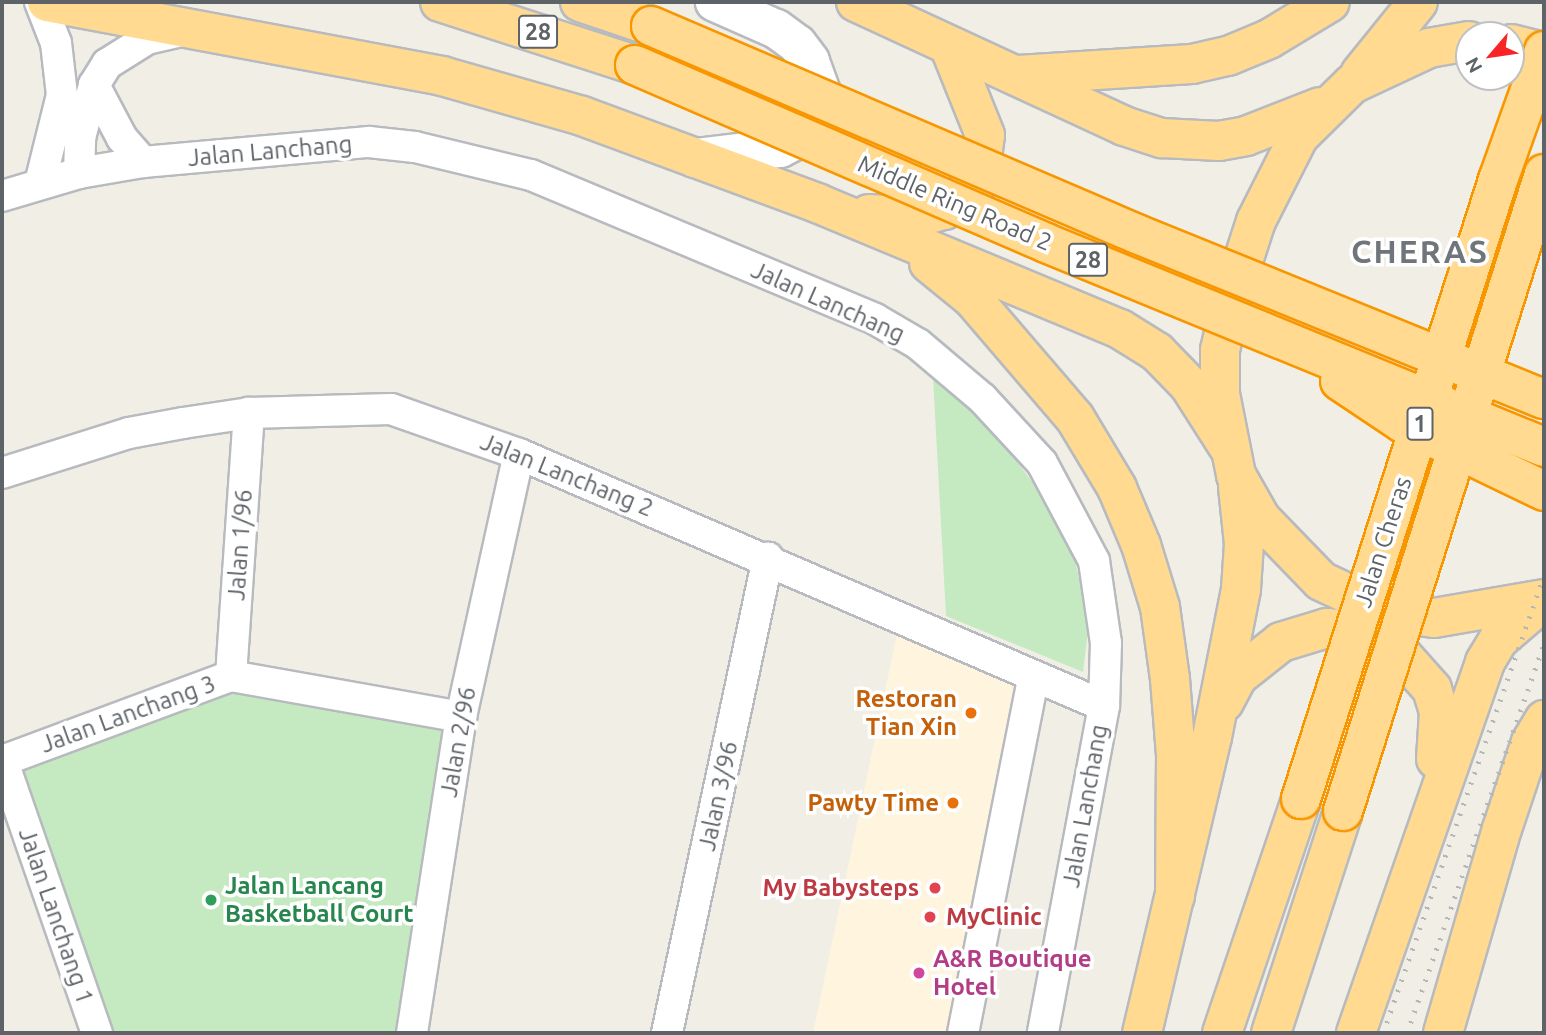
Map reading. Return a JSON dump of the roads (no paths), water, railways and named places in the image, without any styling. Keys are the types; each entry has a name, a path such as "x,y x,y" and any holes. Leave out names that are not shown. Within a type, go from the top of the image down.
{"highway":[{"path":"47,2 442,76 582,116 817,203 1120,329 1157,352 1189,385 1232,460 1261,519 1290,554 1321,581 1358,601 1387,612 1434,618 1544,600"},
{"path":"165,2 233,35"},
{"name":"Middle Ring Road 2","path":"440,2 635,65 1268,334 1544,447"},
{"name":"Middle Ring Road 2","path":"580,2 651,26 1137,234 1544,399"},
{"path":"856,2 950,48 1124,126 1182,140 1246,136 1340,94 1429,48 1455,43"},
{"path":"1016,76 1192,64 1228,56 1269,39 1330,2"},
{"path":"1142,1033 1212,737 1241,589 1244,544 1220,350 1234,289 1269,190 1299,136 1340,94 1418,2"},
{"path":"1525,47 1544,51"},
{"path":"817,203 882,217 919,217 944,210 979,181 985,135 950,48"},
{"name":"Jalan Cheras","path":"1223,1033 1301,799 1498,180 1544,51"},
{"name":"Jalan Cheras","path":"1271,1033 1544,174"},
{"path":"901,239 972,298 1021,352 1075,418 1117,488 1160,607 1170,679 1176,755 1175,896"},
{"path":"1268,334 1403,423 1544,491"},
{"path":"1356,1033 1485,662 1498,639 1544,600"},
{"path":"1212,737 1226,696 1238,676 1281,642 1327,628 1363,632 1393,645 1418,668 1439,712 1440,738 1419,853"},
{"path":"1443,1033 1506,817 1531,742 1544,720"}],"street":[{"path":"40,2 56,43 62,95 40,183"},
{"path":"695,158 780,148 804,135 817,119 821,92 810,61 797,44 776,29 715,2"},
{"path":"79,173 80,138 94,85 107,64 148,38 193,29"},
{"path":"94,85 122,138 143,162"},
{"name":"Jalan Lanchang","path":"2,196 79,173 143,162 369,142 415,147 531,175 875,319 918,344 982,398 1042,463 1094,561 1106,643 1104,706 1043,1033"},
{"name":"Jalan Lanchang 2","path":"2,473 129,433 249,413 391,409 519,454 768,558 1104,706"},
{"name":"Jalan 1/96","path":"231,676 249,413"},
{"name":"Jalan 2/96","path":"412,1033 461,717 519,454"},
{"name":"Jalan 3/96","path":"667,1033 768,558"},
{"name":"Jalan Lanchang 3","path":"2,760 231,676 461,717"},
{"path":"963,1033 1034,676"},
{"name":"Jalan Lanchang 1","path":"2,760 97,1033"}],"railway":[{"path":"1383,1033 1544,577"},
{"path":"1407,1033 1544,645"}],"place":[{"name":"Restoran Tian Xin","path":"971,713"},
{"name":"Pawty Time","path":"953,803"},
{"name":"My Babysteps","path":"935,888"},
{"name":"Jalan Lancang Basketball Court","path":"211,900"},
{"name":"MyClinic","path":"930,917"},
{"name":"A&R Boutique Hotel","path":"919,973"}],"district":[{"name":"CHERAS","path":"1420,251"}]}
